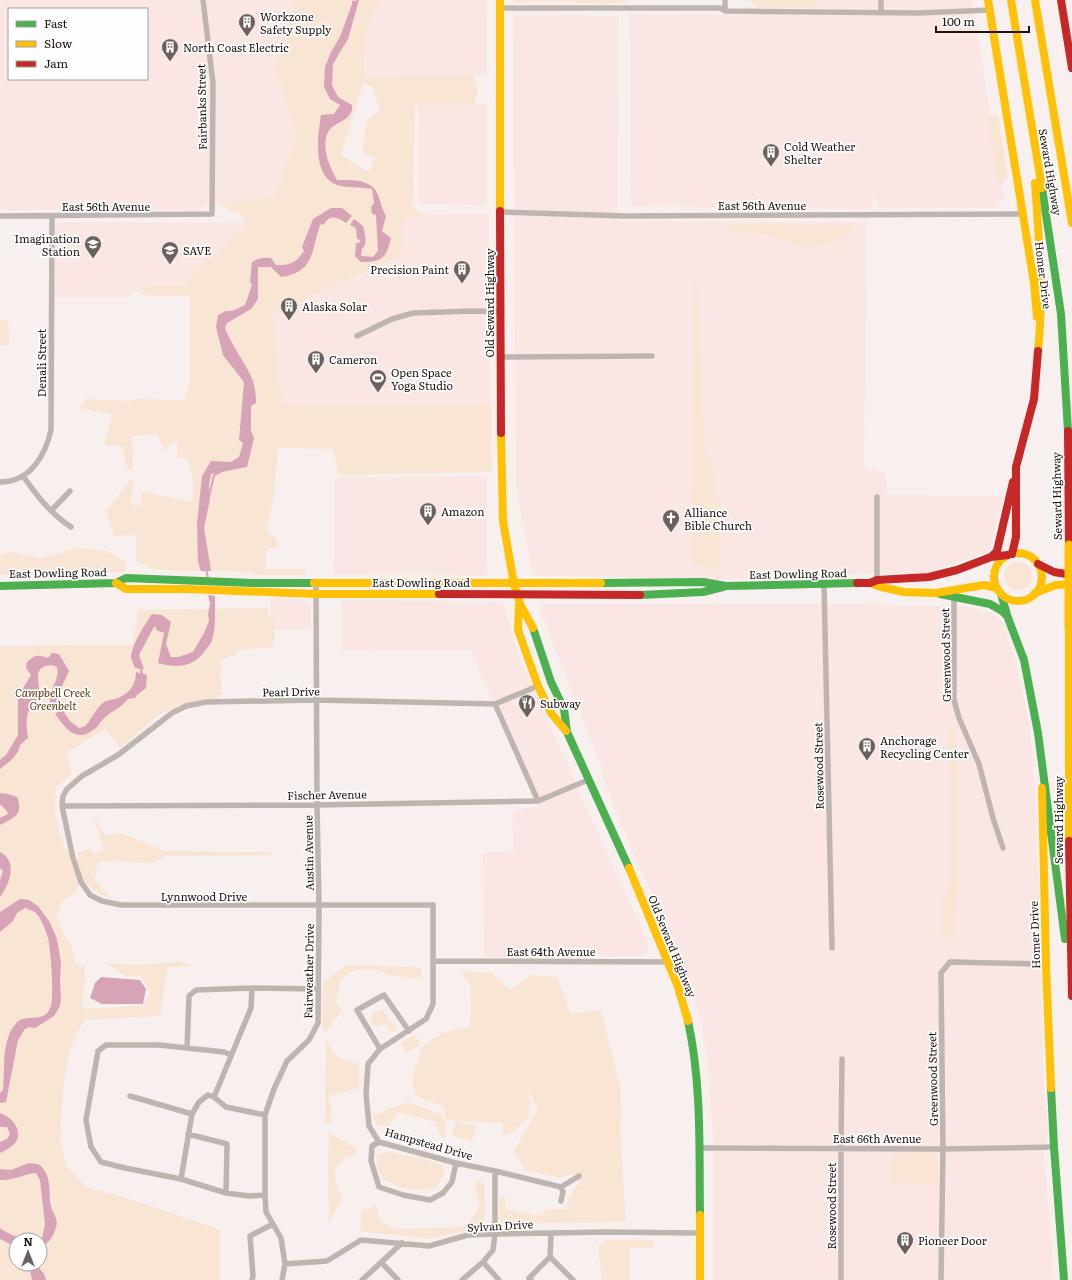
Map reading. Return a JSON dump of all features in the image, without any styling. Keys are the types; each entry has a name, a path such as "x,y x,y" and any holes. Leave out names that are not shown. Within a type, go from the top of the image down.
{"main road":[{"name":"Homer Drive","path":"988,0 1034,283 1038,352 1034,399 1016,467 1016,537 1010,554"},
{"name":"Seward Highway","path":"1011,0 1052,248 1061,314 1068,431 1072,996"},
{"name":"Seward Highway","path":"1035,0 1072,223"},
{"path":"1060,0 1072,68"},
{"name":"Old Seward Highway","path":"500,4 501,463 503,521 517,595 520,604 532,626 551,682 564,709 567,732 621,849 681,997 693,1044 699,1102 700,1280"},
{"path":"1033,133 1041,281 1041,331 1038,352"},
{"path":"991,557 997,551 1001,539 1016,467"},
{"path":"1072,575 1050,571 1028,555 1022,553 1010,554 1002,560 994,573 994,581 999,591 1008,598 1015,600 1023,600 1035,593 1056,585 1072,584"},
{"name":"East Dowling Road","path":"234,587 316,583 514,584 703,582 726,586 873,582 929,577 957,570 991,557 1010,554"},
{"path":"1035,593 1041,582 1042,576 1038,563"},
{"name":"East Dowling Road","path":"0,586 116,583 126,578 188,585 234,587 316,594 632,595 703,592 726,586"},
{"name":"East Dowling Road","path":"873,582 881,587 904,592 936,593 984,585 999,591"},
{"name":"Homer Drive","path":"999,591 1024,660 1038,733 1041,773 1046,964 1054,1147 1064,1280"},
{"path":"936,593 954,598 988,603 998,608 1008,618"},
{"name":"Old Seward Highway","path":"520,604 518,630 538,686 551,713 567,732"},
{"path":"1038,733 1045,776 1054,864 1071,981"}],"street":[{"name":"Fairbanks Street","path":"203,0 213,83 212,214"},
{"path":"725,0 725,11"},
{"path":"881,0 881,12"},
{"path":"500,4 720,8 725,11 919,13 990,10"},
{"name":"East 56th Avenue","path":"500,212 626,216 1023,214"},
{"name":"East 56th Avenue","path":"0,216 212,214"},
{"name":"Denali Street","path":"0,482 8,482 23,476 35,466 43,456 48,444 51,430 52,216"},
{"path":"357,336 392,320 413,313 473,311 501,312"},
{"path":"501,357 652,356"},
{"path":"23,476 35,493 51,511 59,519 71,527"},
{"path":"51,511 70,491"},
{"path":"873,582 877,497"},
{"name":"Austin Avenue","path":"316,583 319,906"},
{"name":"Rosewood Street","path":"824,584 832,948"},
{"name":"Greenwood Street","path":"954,598 954,700 959,718 979,764 993,818 1003,848"},
{"name":"Pearl Drive","path":"67,788 82,776 118,755 171,713 186,706 206,702 317,700 495,704 538,686"},
{"path":"495,704 538,801"},
{"name":"Fischer Avenue","path":"62,806 317,805 538,801 588,780"},
{"name":"Lynnwood Drive","path":"67,788 63,796 62,806 73,858 81,882 90,895 102,901 121,905 433,905"},
{"name":"Hampstead Drive","path":"433,905 433,1004 426,1019 380,1049 368,1064 366,1094 369,1126 379,1142 456,1163 495,1170 561,1187"},
{"name":"Fairweather Drive","path":"282,1280 285,1264 281,1238 266,1212 264,1195 264,1115 274,1088 287,1061 309,1040 318,1023 319,906"},
{"name":"East 64th Avenue","path":"434,961 668,962"},
{"name":"Greenwood Street","path":"941,1280 943,1149 941,973 950,962 1046,964"},
{"path":"187,1048 189,996 196,990 252,988 318,989"},
{"path":"214,1097 251,1008 252,988"},
{"path":"380,1049 357,1010 384,995 409,1031"},
{"path":"231,1055 224,1052 159,1045 106,1045 98,1051 86,1120 91,1147 101,1162 181,1179 226,1193 249,1196 264,1195"},
{"name":"Rosewood Street","path":"841,1280 842,1059"},
{"path":"181,1179 192,1114 199,1102 208,1094 226,1107 264,1115"},
{"path":"130,1096 192,1114"},
{"path":"188,1134 227,1144 226,1193"},
{"path":"379,1142 372,1146 371,1161 379,1187 404,1195 430,1200 443,1193 452,1182 456,1163"},
{"name":"East 66th Avenue","path":"700,1148 943,1149 1054,1147"},
{"path":"462,1280 483,1262 493,1250 495,1234 495,1170"},
{"path":"561,1201 561,1187 579,1176"},
{"path":"252,1280 250,1236 273,1224"},
{"name":"Sylvan Drive","path":"285,1264 327,1261 361,1240 429,1246 468,1235 606,1232 699,1233"},
{"path":"530,1280 529,1278 550,1258 551,1233"},
{"path":"362,1280 402,1243"},
{"path":"550,1258 573,1280"},
{"path":"381,1262 398,1280"},
{"path":"483,1262 499,1280"}],"shaded area":[{"path":"0,0 295,0 274,72 280,83 297,136 275,195 222,204 210,201 200,210 0,210"},
{"path":"359,0 348,39 333,64 332,85 338,97 352,105 352,110 347,118 331,128 328,132 325,144 331,169 337,180 361,182 371,186 378,195 386,216 382,231 391,238 385,255 378,260 361,262 355,256 356,243 359,243 360,240 357,239 356,228 350,225 354,219 363,226 365,244 362,249 361,256 373,257 378,251 376,215 372,214 371,207 374,203 372,189 339,186 335,184 328,179 323,171 318,153 321,115 334,114 340,105 330,99 324,87 325,67 331,52 340,37 352,1"},
{"path":"381,0 487,0 486,75 366,76 365,41 374,7"},
{"path":"816,0 972,0 1004,199 997,202 997,208 880,208 873,195 872,208 861,209 631,206 630,14 873,16 871,9 816,8"},
{"path":"513,15 619,16 617,221 867,222 864,468 885,473 888,495 1003,496 989,552 926,573 875,573 722,580 533,575 516,486"},
{"path":"487,104 487,205 419,204 418,105"},
{"path":"331,208 342,208 352,216 346,223 337,218 331,218 324,224 320,225 310,259 300,270 281,277 271,267 258,267 258,299 251,309 227,323 225,328 231,342 253,381 256,403 251,406 251,431 254,438 247,467 211,474 209,485 210,499 204,528 211,571 201,571 198,562 197,524 202,476 211,461 231,462 239,457 243,443 239,440 244,382 223,355 216,327 218,315 245,305 252,285 250,282 252,262 259,259 271,258 276,265 285,265 298,259 304,251 302,247 313,219"},
{"path":"489,213 489,362 491,402 282,404 272,313 400,258 403,219 423,215"},
{"path":"59,222 246,223 249,228 190,291 132,291 132,297 55,297 55,226"},
{"path":"486,476 487,575 334,574 335,478"},
{"path":"208,595 215,596 214,630 211,642 197,659 186,665 179,666 158,663 164,633 156,630 156,627 154,627 139,655 144,669 135,668 131,658 133,647 152,614 162,615 171,622 166,644 171,657 178,657 193,652 209,621 208,614 210,603"},
{"path":"271,598 295,599 305,601 310,605 311,630 270,629"},
{"path":"342,600 503,602 519,657 648,944 645,956 484,957 483,853 514,851 512,811 539,806 471,651 341,650"},
{"path":"544,604 837,604 963,606 992,613 1004,623 1016,663 1029,723 1035,790 1044,1096 1048,1131 1044,1154 1052,1249 1053,1280 713,1280 713,1139 708,1062 701,1020 679,953 637,862 605,783 601,765 540,610"},
{"path":"52,653 59,654 69,671 57,697 61,705 52,711 50,697 58,671 57,667 51,665 45,666 40,670 38,676 38,697 30,708 27,716 28,738 20,745 15,756 0,769 0,760 6,755 18,735 18,697 31,675 26,668 27,662 37,656 48,658"},
{"path":"136,672 147,675 146,688 135,698 128,699 104,718 96,728 89,733 77,735 72,733 55,714 62,709 70,721 79,728 85,726 103,703 116,699 130,690 135,680"},
{"path":"0,793 17,797 19,808 18,812 13,818 0,825 0,818 8,814 0,804"},
{"path":"0,852 6,856 11,867 7,886 0,897 0,880 3,871 0,868"},
{"path":"20,899 29,900 38,906 49,921 57,939 61,963 61,998 60,1006 54,1016 35,1028 29,1027 25,1029 18,1040 6,1102 0,1103 0,1093 3,1090 5,1049 11,1031 20,1020 37,1018 45,1015 51,1006 52,1000 52,972 49,944 45,928 38,915 35,912 25,908 17,913 13,921 0,932 0,912"},
{"path":"101,977 140,980 146,989 143,1004 102,1004 90,998 95,983"},
{"path":"0,1113 8,1117 14,1123 18,1131 18,1136 14,1144 0,1153 0,1142 7,1139 10,1134 7,1127 0,1127"},
{"path":"29,1163 38,1164 46,1173 49,1184 51,1207 57,1222 52,1237 48,1242 48,1232 43,1232 45,1224 40,1180 36,1173 0,1180 0,1169 11,1170"},
{"path":"0,1228 8,1233 8,1243 0,1239"},
{"path":"30,1272 42,1272 46,1280 32,1280"}],"green space":[{"path":"295,0 381,0 374,7 365,41 365,77 473,75 478,91 474,104 415,105 413,199 411,204 423,215 403,220 400,257 272,313 282,404 491,403 492,472 338,475 334,449 279,448 275,487 267,532 277,539 278,547 269,548 266,552 266,569 305,569 305,575 254,575 252,572 156,570 136,561 136,535 114,536 106,512 129,481 134,479 131,504 140,506 141,491 192,502 192,480 187,459 178,458 177,442 171,443 165,452 157,434 132,436 133,472 127,467 122,446 105,445 112,414 79,408 86,399 129,401 136,399 184,400 190,384 190,296 139,295 147,285 185,285 192,272 248,226 239,212 229,210 222,204 275,195 297,136 280,83 274,72","holes":["363,84 372,86 380,110 367,121 362,153 375,158 369,172 341,155"]},
{"path":"513,0 626,0 626,2 604,4 549,1 516,3"},
{"path":"749,0 816,0 816,8 757,8"},
{"path":"998,115 1008,179 1002,184 996,180 987,116"},
{"path":"728,224 849,225 850,235 828,243 806,248 767,235 730,230"},
{"path":"696,278 705,455 715,469 712,490 721,508 719,572 691,561 693,291"},
{"path":"0,319 8,321 10,345 0,345"},
{"path":"77,548 107,551 126,562 126,571 0,575 0,554 13,552 38,558 51,556"},
{"path":"1018,562 1024,563 1028,566 1031,570 1031,582 1028,586 1024,589 1018,590 1012,589 1008,586 1005,582 1004,576 1005,570 1008,566 1012,563"},
{"name":"Campbell Creek Greenbelt","path":"268,608 268,615 272,614 275,635 272,648 242,649 237,652 236,655 230,656 221,661 220,676 222,695 219,695 219,698 193,702 161,714 120,748 105,729 67,752 72,775 56,787 55,812 60,837 62,836 64,847 79,861 77,853 89,848 93,854 104,851 93,814 103,832 107,835 121,833 165,851 269,852 273,855 165,856 152,863 101,861 97,865 95,880 112,899 96,892 85,881 75,889 76,892 61,903 57,916 63,933 72,947 76,965 85,966 82,1003 83,1009 144,1005 150,992 141,976 127,977 105,963 135,965 179,962 195,966 168,967 160,1016 85,1020 76,1034 68,1056 64,1083 60,1138 66,1165 86,1187 140,1202 220,1230 219,1280 0,1280 0,646 132,645 139,610"},
{"path":"953,727 959,759 959,892 956,908 956,935 946,938 942,936 943,895 949,888 950,809 948,730"},
{"path":"346,965 416,967 421,968 422,979 388,975 377,970 360,969 350,972 340,981 336,1003 342,1011 325,1032 322,1025 323,983"},
{"path":"460,971 492,973 510,990 531,975 557,977 571,1014 601,1010 621,1089 620,1131 626,1219 623,1222 500,1224 499,1197 506,1197 505,1209 541,1216 547,1209 567,1209 568,1198 579,1183 574,1173 560,1178 525,1170 514,1151 538,1109 527,1089 530,1101 528,1118 509,1135 502,1135 503,1123 446,1120 443,1106 421,1098 415,1094 412,1075 423,1046 443,1032 470,1027 471,986"},
{"path":"383,1010 398,1030 392,1032 385,1024 378,1027 373,1024 370,1019 374,1012"},
{"path":"415,1034 421,1044 407,1053 400,1043"},
{"path":"326,1041 338,1057 359,1064 359,1088 329,1096 332,1113 331,1121 325,1127"},
{"path":"408,1102 442,1115 446,1125 445,1140 440,1135 435,1122 398,1112 388,1127 378,1126 372,1113 380,1114 386,1110"},
{"path":"456,1121 476,1126 472,1141 452,1136"},
{"path":"329,1132 357,1149 355,1155 347,1157 338,1164 335,1172 335,1179 342,1198 329,1224 328,1158"},
{"path":"931,1151 938,1161 938,1184 890,1183 890,1158 904,1152"},
{"path":"390,1152 428,1160 444,1166 444,1176 435,1188 415,1189 395,1185 380,1174 377,1165 377,1154"},
{"path":"475,1180 485,1184 484,1227 431,1239 360,1231 362,1211 377,1205 379,1220 396,1229 461,1227 471,1220 480,1206 477,1199"},
{"path":"605,1240 653,1240 655,1247 630,1248 630,1280 602,1280 598,1247"}],"waterway":[{"path":"209,497 214,475 220,472"},
{"path":"206,569 208,578"},
{"path":"140,667 143,676"}],"traffic: fast":[{"path":"1042,188 1061,314 1068,431"},
{"path":"0,586 116,583 126,578 252,583 314,583"},
{"path":"601,583 703,582 726,586 857,583"},
{"path":"640,595 703,592 723,587"},
{"path":"940,594 990,604 1002,611 1007,616"},
{"path":"1001,594 1008,618 1024,660 1038,733"},
{"path":"533,628 551,682 564,709 567,732 629,868"},
{"path":"1038,733 1065,939"},
{"path":"688,1021 696,1069 698,1093 700,1215"},
{"path":"1051,1088 1064,1280"}],"traffic: slow":[{"path":"500,0 500,211"},
{"path":"988,0 1034,283 1037,317"},
{"path":"1011,0 1042,188"},
{"path":"1035,0 1072,223"},
{"path":"1035,183 1041,288 1038,351"},
{"path":"501,433 503,521 514,584 520,604 533,628"},
{"path":"1069,545 1069,628"},
{"path":"1018,553 1027,555 1035,560 1040,568 1042,577 1040,586 1035,594 1027,599 1018,601 1009,599 1001,594 996,586 994,577 996,568 1001,560 1009,555 1018,553"},
{"path":"116,583 126,589 188,589 316,594 439,594"},
{"path":"314,583 601,583"},
{"path":"870,583 904,592 936,593 984,585 997,588"},
{"path":"1035,593 1056,585 1072,584"},
{"path":"519,605 518,630 538,686 551,713 566,731"},
{"path":"1069,628 1069,841"},
{"path":"1042,788 1046,964 1051,1088"},
{"path":"629,868 678,987 688,1021"},
{"path":"700,1215 700,1280"}],"traffic: jam":[{"path":"1061,0 1072,68"},
{"path":"500,211 501,433"},
{"path":"1012,554 1016,537 1016,467 1034,399 1038,351"},
{"path":"1068,431 1069,545"},
{"path":"991,557 997,551 1013,482"},
{"path":"857,583 870,583 877,580 929,577 957,570 991,557 1008,555"},
{"path":"1038,564 1054,572 1072,575"},
{"path":"439,594 640,595"},
{"path":"1069,841 1072,996"}],"place":[{"name":"Workzone Safety Supply","path":"247,37"},
{"name":"North Coast Electric","path":"170,62"},
{"name":"Cold Weather Shelter","path":"771,167"},
{"name":"Imagination Station","path":"93,259"},
{"name":"SAVE","path":"170,265"},
{"name":"Precision Paint","path":"462,284"},
{"name":"Alaska Solar","path":"289,321"},
{"name":"Cameron","path":"316,374"},
{"name":"Open Space Yoga Studio","path":"378,393"},
{"name":"Amazon","path":"428,526"},
{"name":"Alliance Bible Church","path":"671,533"},
{"name":"Subway","path":"527,718"},
{"name":"Anchorage Recycling Center","path":"867,761"},
{"name":"Pioneer Door","path":"905,1255"}]}
